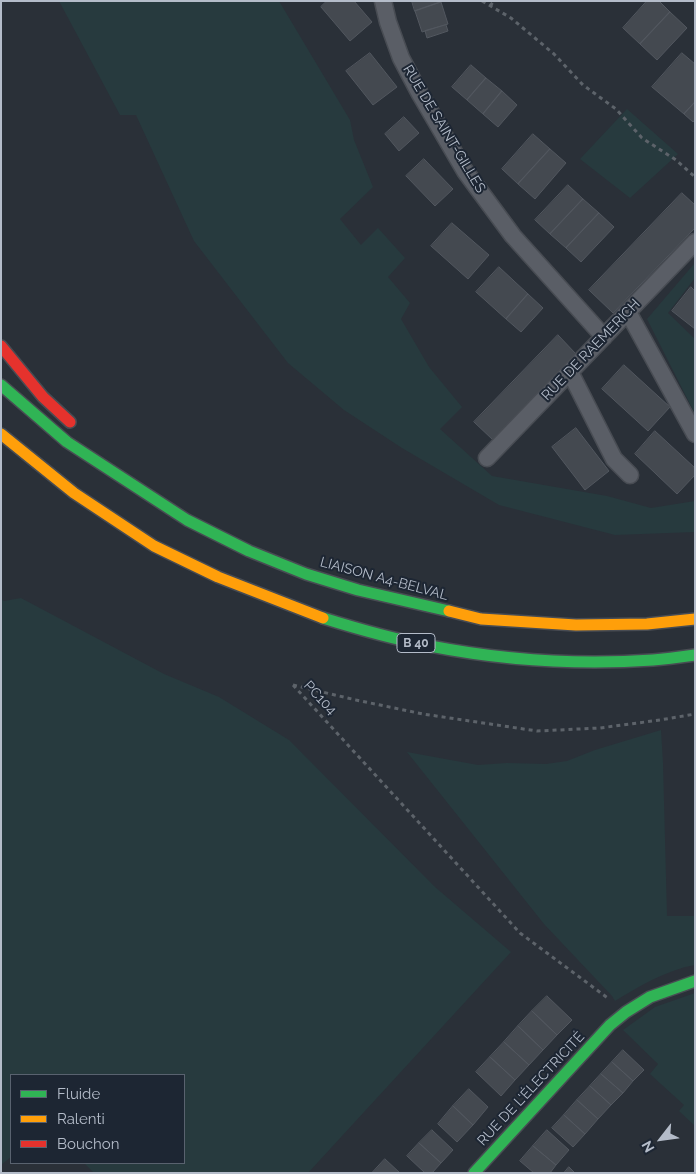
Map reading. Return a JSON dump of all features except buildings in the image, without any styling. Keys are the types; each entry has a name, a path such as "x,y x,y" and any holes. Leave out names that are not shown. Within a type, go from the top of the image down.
{"main road":[{"path":"1,346 44,397 78,430"},
{"name":"LIAISON A4-BELVAL","path":"1,385 67,442 187,520 249,551 306,574 358,590 481,619 576,625 647,624 695,619"},
{"name":"B 40","path":"1,434 74,492 154,546"},
{"path":"143,478 187,520"},
{"name":"B 40","path":"99,523 154,546 218,577 315,616 368,632 430,646 504,657 552,660 654,660 695,655"},
{"name":"RUE DE L'ÉLECTRICITÉ","path":"474,1173 610,1025 650,997 695,981"}],"street":[{"name":"RUE DE SAINT-GILLES","path":"383,1 388,22 401,58 465,171 513,236 604,337"},
{"name":"RUE DE RAEMERICH","path":"487,458 695,242"},
{"path":"628,312 695,434"},
{"path":"570,372 614,458 630,475"}],"path":[{"path":"482,1 511,18 554,54 583,85 616,109 642,138 676,160 695,177"},
{"path":"490,6 494,1"},
{"name":"PC104","path":"597,991 520,933 293,685 423,714 537,731 600,728 695,714"}],"green space":[{"path":"59,1 279,1 350,120 354,140 373,187 340,219 361,245 378,228 405,258 388,277 410,303 401,319 429,367 462,407 440,429 492,476 607,496 651,508 695,501 695,532 615,535 499,505 402,448 344,410 288,363 194,241 136,115 120,115"},
{"path":"627,109 678,154 630,198 580,159"},
{"path":"694,264 695,278 668,313 695,339 695,414 647,319"},
{"path":"21,598 164,674 219,697 289,740 435,887 511,952 308,1173 94,1173 85,1164 185,1164 185,1074 10,1074 10,1158 1,1165 1,599 4,601"},
{"path":"661,730 667,916 695,916 695,965 684,967 644,984 615,1001 544,924 407,752 478,765 507,763 546,764 567,761 595,750"},
{"path":"695,993 695,1126 679,1111 684,1105 650,1074 658,1064 623,1030 655,1007"}],"traffic: fast":[{"path":"1,385 67,442 187,520 249,551 306,574 358,590 449,611"},
{"path":"323,618 376,634 416,643 457,651 513,658 597,662 669,659 695,655"},
{"path":"474,1173 610,1025 650,997 695,981"}],"traffic: slow":[{"path":"1,434 74,493 154,546 218,577 323,618"},
{"path":"449,611 481,619 576,625 647,624 695,619"}],"traffic: jam":[{"path":"1,346 43,397 70,422"}]}
